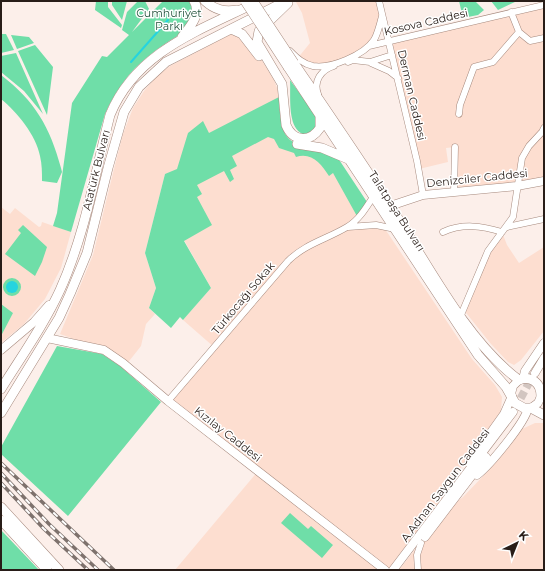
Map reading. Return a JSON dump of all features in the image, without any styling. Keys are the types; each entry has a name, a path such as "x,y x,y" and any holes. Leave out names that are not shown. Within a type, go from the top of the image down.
{"main road":[{"path":"179,41 194,21 197,12 194,1"},
{"path":"206,1 217,10 229,11 244,5"},
{"name":"Talatpaşa Bulvarı","path":"253,1 274,32 320,116 478,355 511,395 518,406 529,408 544,415"},
{"name":"Atatürk Bulvarı","path":"1,389 50,312 76,249 114,106 131,80 145,64 179,41 244,5 258,1"},
{"name":"Atatürk Bulvarı","path":"1,413 48,338 70,294 87,253 118,132 130,100 153,72 166,62 286,1"},
{"path":"291,1 262,28 258,35 257,42 282,84 288,132 293,136 302,139 312,137 320,128 320,116"},
{"name":"Talatpaşa Bulvarı","path":"244,5 323,106 390,206 460,315 493,358 521,379 535,381 543,393"},
{"path":"231,29 242,34 250,42 273,78 278,90 281,127 284,134 295,143 322,148 348,159"},
{"name":"Denizciler Caddesi","path":"390,206 423,194 517,186 544,181"},
{"name":"Atatürk Bulvarı","path":"1,350 34,322 57,295"},
{"name":"Kızılay Caddesi","path":"48,338 104,350 123,363 168,401 385,570"},
{"path":"465,479 472,456 504,414 513,386 521,379 544,343"},
{"path":"544,358 537,374 544,366"},
{"path":"465,479 479,473 492,459 525,417 529,408 538,403 543,393"},
{"name":"A.Adnan Saygun Caddesi","path":"393,570 515,413"},
{"name":"A.Adnan Saygun Caddesi","path":"399,570 421,543 465,479"},
{"path":"1,507 59,570"},
{"path":"1,520 47,570"},
{"path":"42,551 63,570"}],"street":[{"name":"Derman Caddesi","path":"379,1 398,78 423,194"},
{"path":"511,12 538,1"},
{"path":"511,12 544,5"},
{"path":"511,12 519,32 530,41 544,38"},
{"name":"Kosova Caddesi","path":"368,46 511,12"},
{"path":"274,32 298,59 313,66 327,65 352,57 368,46 377,35 382,15"},
{"path":"459,114 460,105 474,67 493,62 519,32"},
{"path":"370,62 392,55"},
{"path":"323,106 316,88 317,81 323,72 328,68 353,60 370,62 389,71 398,78"},
{"path":"508,227 515,209 517,186 524,154 543,131"},
{"path":"454,192 455,147"},
{"name":"Türkocağı Sokak","path":"168,401 291,257 307,246 348,227 366,210 373,197"},
{"path":"460,315 488,252 502,232 508,227 544,219"},
{"name":"Türkocağı Sokak","path":"348,227 376,225 394,229"},
{"path":"443,232 462,226 488,228 502,232"},
{"path":"418,570 417,555 421,543"}],"shaded area":[{"path":"379,1 382,15 379,29 361,52 320,66 297,59 310,43 302,13 296,2"},
{"path":"544,5 544,177 517,183 454,188 455,147 446,148 448,162 419,169 389,41"},
{"path":"237,31 250,42 273,78 278,90 281,127 284,135 289,140 301,145 369,205 349,226 383,226 472,359 495,385 502,397 501,412 469,455 450,485 440,508 393,570 175,570 258,471 168,401 214,347 183,320 211,288 184,240 165,174 145,253 156,288 149,308 155,314 146,324 141,346 126,365 104,350 60,334 93,255 123,134 133,108 144,91 157,76 170,66"},
{"path":"1,207 10,214 15,208 39,227 41,226 42,222 71,232 61,268 45,299 24,324 1,343"},
{"path":"502,232 507,245 519,263 544,247 544,331 521,360 514,365 508,362 491,344 463,309 481,268"},
{"path":"535,423 544,423 544,570 399,570 445,511 463,497 488,471 522,429"}],"green space":[{"path":"96,1 108,1 108,7 122,25 121,28 95,10"},
{"path":"112,1 127,1 122,20 112,5"},
{"name":"Cumhuriyet Parkı","path":"138,1 145,1 149,9 132,32 163,1 194,1 189,29 151,54 121,85 105,114 71,232 53,226 57,213 72,103 102,56 107,57 129,35 122,30 127,12"},
{"path":"459,1 475,1 484,10 478,15 463,18"},
{"path":"491,1 517,1 498,10"},
{"path":"1,34 6,34 14,50 1,53"},
{"path":"11,35 29,37 34,43 17,49"},
{"path":"35,45 53,67 47,115 18,51"},
{"path":"16,53 43,114 24,91 1,72 1,56"},
{"path":"1,75 32,105 46,127 57,153 62,172 57,183 42,181 41,159 38,148 30,132 13,110 1,99"},
{"path":"290,80 317,117 317,126 308,135 301,133 293,122 290,105"},
{"path":"279,97 282,126 285,134 290,140 297,144 334,152 369,205 358,218 333,173 329,176 316,160 307,156 296,157 294,153 279,148 274,139 268,137 232,156 237,166 230,170 234,179 230,182 224,171 197,185 202,194 197,197 212,225 184,241 211,288 183,320 180,317 171,328 149,308 156,288 145,253 165,174 177,169 188,133 203,121 209,133"},
{"path":"23,225 47,247 35,276 5,254 21,233 18,230"},
{"path":"8,278 16,278 21,283 19,294 16,296 8,296 3,291 3,283"},
{"path":"1,304 13,313 1,336"},
{"path":"57,346 102,354 120,366 161,402 68,516 1,454 1,447"},
{"path":"290,513 308,529 311,526 333,545 322,558 281,523"},
{"path":"1,530 39,570 1,570"}],"water":[{"path":"14,281 17,282 17,292 10,293 7,292 6,285 7,282"}],"waterway":[{"path":"131,62 168,20"}],"tunnel":[{"path":"515,409 533,375"}],"railway":[{"path":"1,463 114,570"},
{"path":"1,473 49,524 98,570"},
{"path":"1,483 44,529 88,570"}]}
